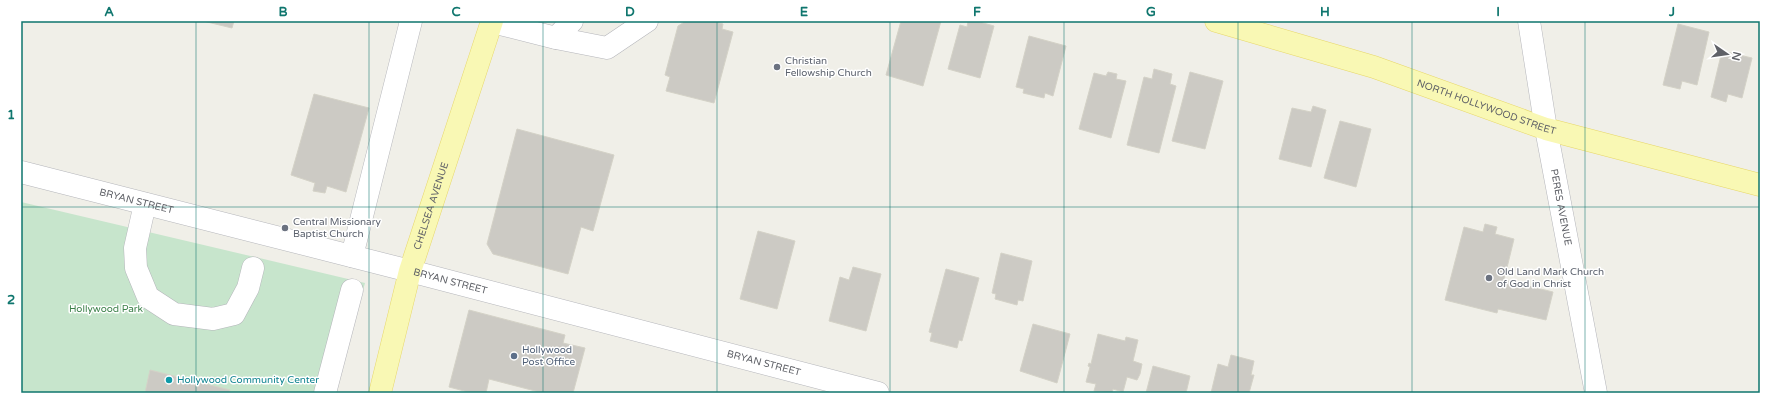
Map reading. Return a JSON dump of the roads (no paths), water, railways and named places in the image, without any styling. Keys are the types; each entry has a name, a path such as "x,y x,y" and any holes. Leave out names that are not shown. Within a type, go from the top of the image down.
{"main road":[{"name":"CHELSEA AVENUE","path":"380,393 410,271 492,21"},
{"name":"NORTH HOLLYWOOD STREET","path":"1216,21 1374,67 1546,128 1760,185"}],"street":[{"path":"352,256 411,21"},
{"path":"492,21 558,29 607,48 647,21"},
{"path":"558,29 572,21"},
{"name":"PERES AVENUE","path":"1529,21 1546,128 1596,393"},
{"name":"BRYAN STREET","path":"21,172 352,256 878,393"},
{"path":"145,204 135,248 136,268 148,297 174,314 213,319 234,314 248,288 253,268"},
{"path":"325,393 352,290"}],"place":[{"name":"Christian Fellowship Church","path":"777,67"},
{"name":"Central Missionary Baptist Church","path":"285,228"},
{"name":"Old Land Mark Church of God in Christ","path":"1489,278"},
{"name":"Hollywood Post Office","path":"514,356"},
{"name":"Hollywood Community Center","path":"169,380"}],"park label":[{"name":"Hollywood Park","path":"106,309"}]}
